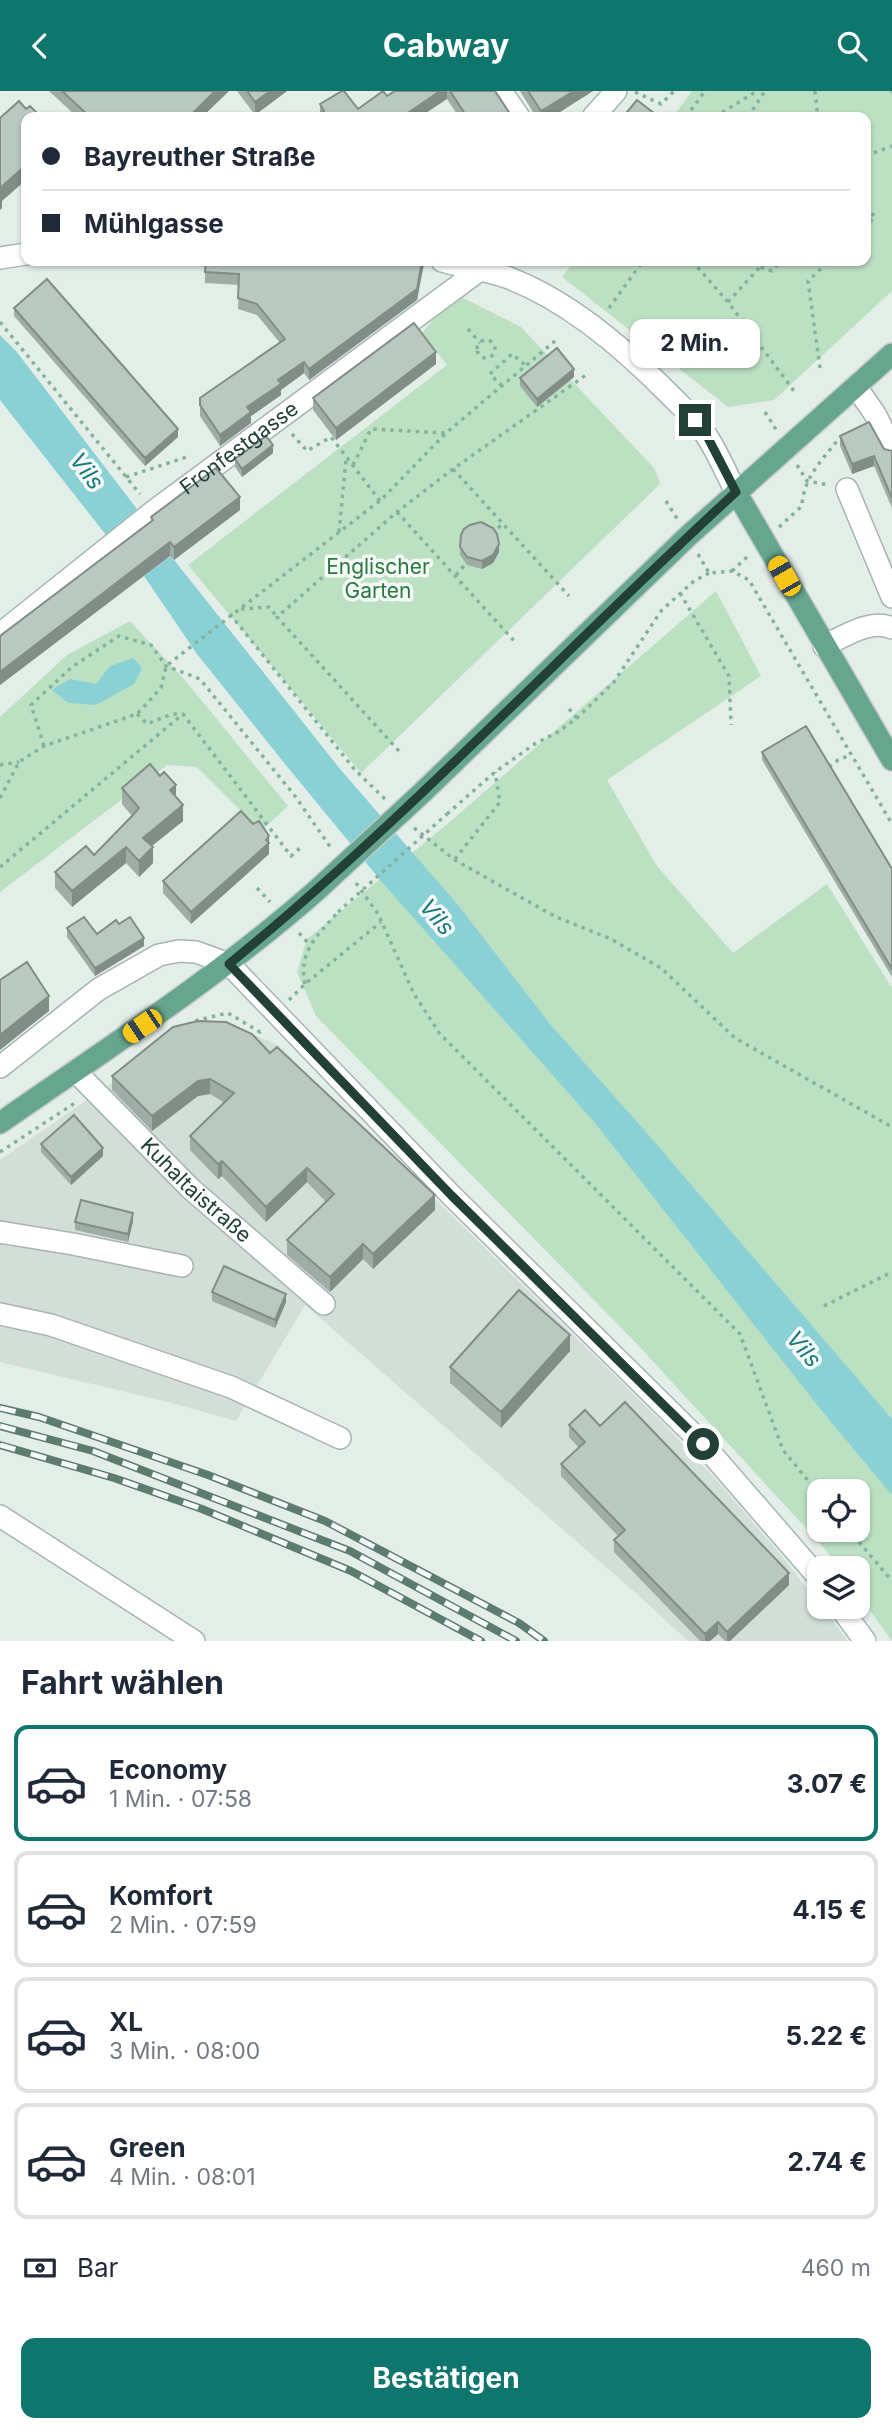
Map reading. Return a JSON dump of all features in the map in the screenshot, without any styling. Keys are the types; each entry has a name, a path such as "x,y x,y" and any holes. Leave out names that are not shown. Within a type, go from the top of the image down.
{"main road":[{"path":"0,1123 229,964 317,890 424,791 687,537 892,354"},
{"path":"736,492 892,760"}],"street":[{"path":"502,91 516,112"},
{"path":"597,112 616,91"},
{"path":"0,258 21,255"},
{"name":"Fronfestgasse","path":"0,634 154,511 483,266"},
{"path":"486,266 557,303 641,365 695,420 707,436 736,492"},
{"path":"856,387 875,414 892,448"},
{"path":"847,489 892,597"},
{"path":"824,646 859,629 886,625 892,628"},
{"path":"0,1067 99,989 159,955 178,951 196,952 229,964 451,1195 703,1444 807,1564"},
{"name":"Kuhaltaistraße","path":"75,1071 191,1189 324,1304"},
{"path":"0,1232 183,1266"},
{"path":"0,1314 51,1325 230,1387 340,1439"},
{"path":"0,1516 194,1641"},
{"path":"848,1619 864,1641"}],"path":[{"path":"633,91 661,104 674,91"},
{"path":"690,112 705,91"},
{"path":"723,112 757,91"},
{"path":"751,112 765,91"},
{"path":"815,91 817,112"},
{"path":"871,154 892,146"},
{"path":"609,307 639,266"},
{"path":"696,266 794,391"},
{"path":"727,302 760,267 772,271 776,266"},
{"path":"820,368 808,281 824,266"},
{"path":"0,322 139,493"},
{"path":"468,329 480,342"},
{"path":"480,342 484,340 493,343 493,356"},
{"path":"0,765 19,762 44,746 137,714 161,688 166,666 176,657 380,501 446,433 555,341"},
{"path":"480,342 480,356 493,356"},
{"path":"502,386 490,374 512,354 525,366"},
{"path":"493,356 501,364"},
{"path":"276,617 397,512 586,375"},
{"path":"278,419 307,451 331,437 380,501"},
{"path":"353,465 371,429 446,433"},
{"path":"807,481 837,441 847,434"},
{"path":"339,532 346,457"},
{"path":"453,469 569,596"},
{"path":"397,512 516,643"},
{"path":"491,535 503,523"},
{"path":"687,537 709,573"},
{"path":"456,575 474,554"},
{"path":"381,922 305,984 302,968 309,944 338,912 495,772 577,718 614,682 661,611 694,581 709,573 732,571 749,580 892,824"},
{"path":"680,593 729,676 732,725"},
{"path":"239,609 269,607 400,751"},
{"path":"230,614 355,770 390,804"},
{"path":"44,746 31,705 72,667 119,636 151,645 166,666 200,678 295,796 332,850"},
{"path":"569,709 577,718"},
{"path":"137,714 146,724 172,714 183,714"},
{"path":"183,714 291,856 300,848"},
{"path":"0,867 183,714"},
{"path":"827,769 838,760 851,755"},
{"path":"0,798 19,762"},
{"path":"455,860 500,802 495,772"},
{"path":"408,821 425,839 455,860 554,916 611,939 661,968 735,1038 892,1127"},
{"path":"355,882 381,922 414,994 440,1034 740,1334 783,1450 807,1479"},
{"path":"183,1028 194,1020 228,1013 260,1032"},
{"path":"0,1152 93,1091"},
{"path":"824,1306 892,1272"},
{"path":"859,1542 892,1581"}],"shaded area":[{"path":"231,1025 278,1045 665,1425 719,1483 807,1588 807,1619 831,1619 848,1641 688,1641 305,1305 236,1421 0,1362 0,1160 190,1029"}],"green space":[{"path":"692,91 892,91 892,291 774,400 728,407 562,277 570,266 871,266 871,112 677,112"},
{"name":"Englischer Garten","path":"455,294 521,327 655,469 660,484 361,773 188,565 447,365 422,333"},
{"path":"716,591 761,676 607,780 657,866 733,953 827,884 892,988 892,1641 870,1611 870,1556 830,1556 819,1542 870,1542 870,1479 807,1479 807,1529 637,1344 316,1016 297,972 307,939 445,826"},
{"path":"130,621 184,679 288,806 261,831 197,767 167,765 0,892 0,717 67,655"}],"water":[{"name":"Vils","path":"0,335 16,351 137,509 106,535 0,400"},
{"name":"Vils","path":"171,556 340,769 458,905 550,1024 892,1419 892,1495 822,1411 595,1123 381,881 197,654 144,576"},
{"path":"133,658 142,668 134,684 96,705 68,703 52,690 70,679 96,684 110,666"}],"building":[{"path":"62,91 215,91 194,112 85,112"},
{"path":"247,91 270,91 255,102"},
{"path":"342,91 358,109 383,91 387,96 395,91 440,91 409,112 322,112 320,104"},
{"path":"450,91 495,91 509,112 464,112"},
{"path":"528,91 574,91 541,111"},
{"path":"637,100 653,112 627,112"},
{"path":"19,101 26,109 30,106 36,112 21,112 21,169 0,188 0,118"},
{"path":"206,266 421,266 417,289 309,369 304,362 278,380 281,384 247,407 251,412 220,435 200,405 200,398 285,339 257,304 238,298 239,274 205,272"},
{"path":"47,279 178,429 145,458 14,308"},
{"path":"414,323 436,352 336,428 313,398"},
{"path":"557,348 574,369 537,399 520,378"},
{"path":"869,422 884,449 892,451 892,498 874,456 852,464 840,436"},
{"path":"266,436 273,445 242,469 235,459"},
{"path":"216,468 240,497 174,547 170,542 0,672 0,636 153,520 151,517"},
{"path":"481,522 493,528 499,544 493,555 482,561 467,557 460,547 464,529"},
{"path":"806,726 892,869 892,969 762,752"},
{"path":"150,764 160,776 164,772 176,785 170,790 183,805 143,838 153,847 139,861 126,847 72,891 55,872 86,846 94,855 133,815 139,808 122,788"},
{"path":"241,811 253,824 259,821 269,836 266,840 269,843 191,912 163,881"},
{"path":"84,917 97,934 116,920 119,924 130,917 144,938 95,968 67,928"},
{"path":"27,962 49,996 0,1035 0,980"},
{"path":"198,1021 226,1022 252,1034 270,1053 277,1047 435,1195 373,1254 363,1244 330,1277 287,1240 334,1194 307,1168 266,1207 222,1161 218,1164 190,1136 234,1093 210,1079 198,1081 152,1116 112,1076 173,1027"},
{"path":"74,1115 103,1148 71,1177 41,1144"},
{"path":"81,1200 133,1213 128,1234 75,1222"},
{"path":"224,1266 286,1294 275,1320 212,1292"},
{"path":"519,1290 570,1335 501,1412 450,1367"},
{"path":"625,1402 789,1573 727,1632 718,1622 705,1634 614,1540 625,1530 561,1464 585,1442 569,1425 585,1410 600,1426"}],"railway":[{"path":"0,1408 39,1417 208,1475 325,1521 519,1623 544,1641"},
{"path":"0,1426 93,1451 350,1551 516,1641"},
{"path":"0,1445 114,1478 202,1509 351,1571 481,1641"}],"route":[{"path":"695,420 707,436 736,492 424,791 285,919 229,964 451,1195 703,1444"}]}
